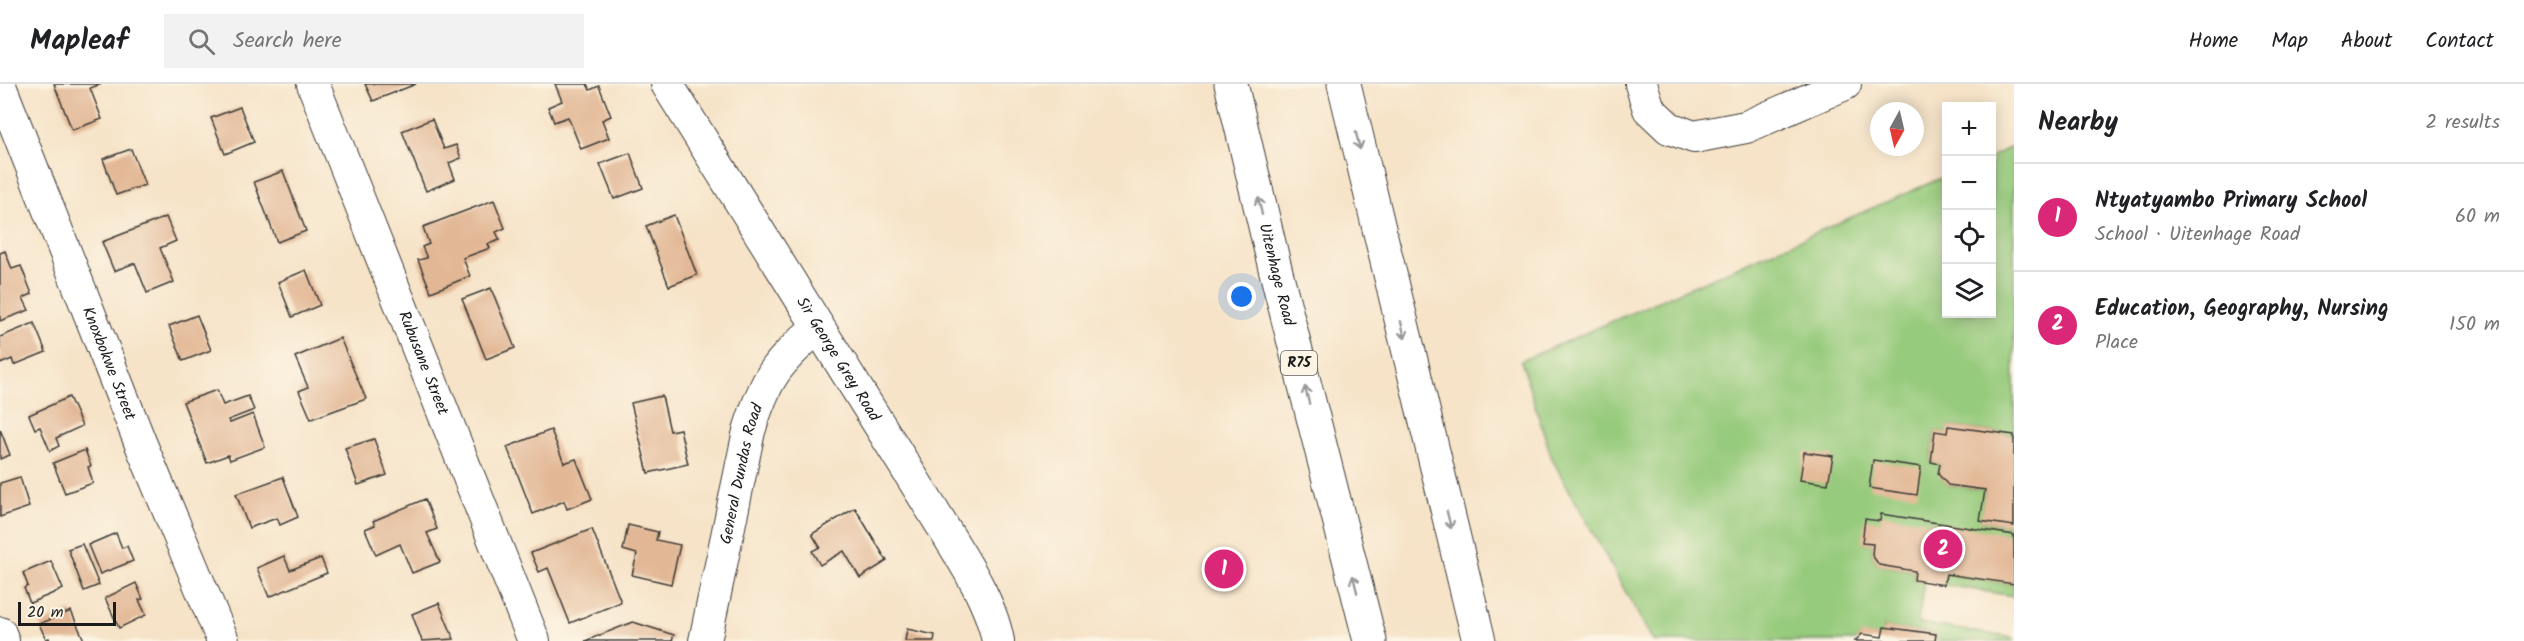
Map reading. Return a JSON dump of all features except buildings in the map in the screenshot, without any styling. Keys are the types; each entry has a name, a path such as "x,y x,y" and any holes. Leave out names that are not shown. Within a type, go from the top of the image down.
{"main road":[{"name":"Uitenhage Road","path":"1231,84 1277,276 1370,641"},
{"path":"1344,84 1479,641"}],"street":[{"name":"Rubusane Street","path":"313,84 534,641"},
{"name":"Sir George Grey Road","path":"667,84 967,569 996,630 998,641"},
{"path":"1641,84 1649,109 1669,128 1694,137 1746,127 1827,88"},
{"name":"Knoxbokwe Street","path":"0,86 140,442 223,641"},
{"name":"General Dundas Road","path":"705,641 756,406 764,387 789,352 818,327"},
{"path":"0,633 3,641"}],"green space":[{"path":"2014,146 2014,435 1948,426 1947,433 1935,431 1931,462 1940,464 1939,474 1948,485 1985,490 1981,521 2014,526 2014,535 1880,521 1863,543 1873,544 1872,555 1879,565 1915,571 1914,580 1924,582 1918,623 2014,638 2014,641 1935,641 1936,634 1884,627 1882,637 1862,635 1855,641 1653,641 1552,459 1521,361 1942,178 1942,318 1996,318 1996,154"},
{"path":"1946,574 2014,584 2014,596 1944,585"}],"place":[{"name":"Education, Geography, Nursing","path":"1943,549"},
{"name":"Ntyatyambo Primary School","path":"1224,569"}]}
